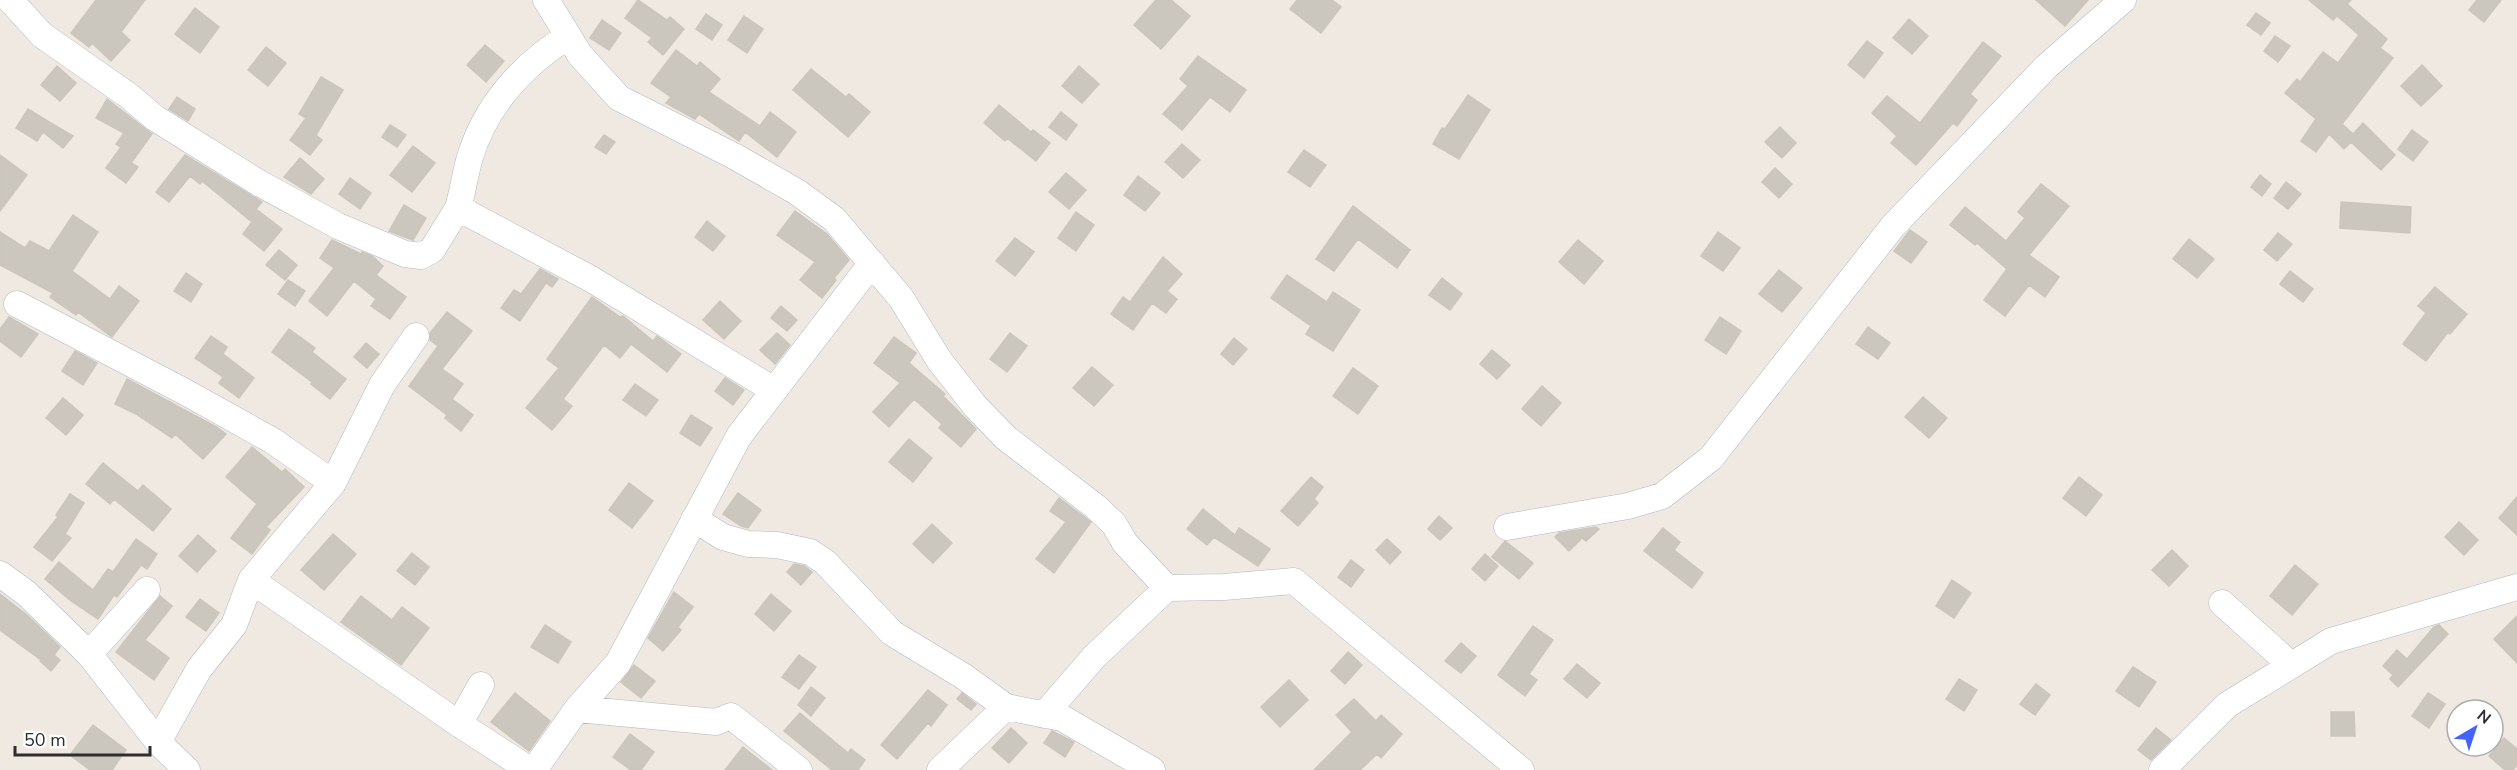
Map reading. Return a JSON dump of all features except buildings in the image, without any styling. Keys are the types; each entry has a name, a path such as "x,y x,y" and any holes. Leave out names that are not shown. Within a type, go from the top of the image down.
{"street":[{"path":"10,0 42,35 129,96 155,118 259,183 338,226 405,254 421,256 432,250 458,207 474,147 483,125 500,98 527,67 568,36"},
{"path":"546,0 580,55 619,98 734,156 797,192 834,219 902,298 939,360 975,406 1005,438 1096,507 1114,524 1125,543 1167,588"},
{"path":"1507,527 1628,506 1662,496 1712,458 1893,226 2047,66 2123,0"},
{"path":"458,207 591,279 774,390"},
{"path":"251,580 459,724 532,770 578,709 618,663 739,436 872,263"},
{"path":"17,304 188,393 273,441 333,483"},
{"path":"158,742 199,669 234,625 251,580 333,483 382,385 416,336"},
{"path":"694,519 723,537 748,544 777,545 810,552 825,562 892,633 963,676 1006,707 1062,718 1152,770"},
{"path":"0,574 26,593 89,654 158,742 187,770"},
{"path":"1044,715 1094,657 1167,588 1224,587 1294,581 1521,770"},
{"path":"2162,770 2228,705 2331,641 2517,587"},
{"path":"89,654 147,590"},
{"path":"2222,603 2291,665"},
{"path":"459,724 481,685"},
{"path":"940,770 1006,707"},
{"path":"578,709 716,722 730,716 799,770"}]}
